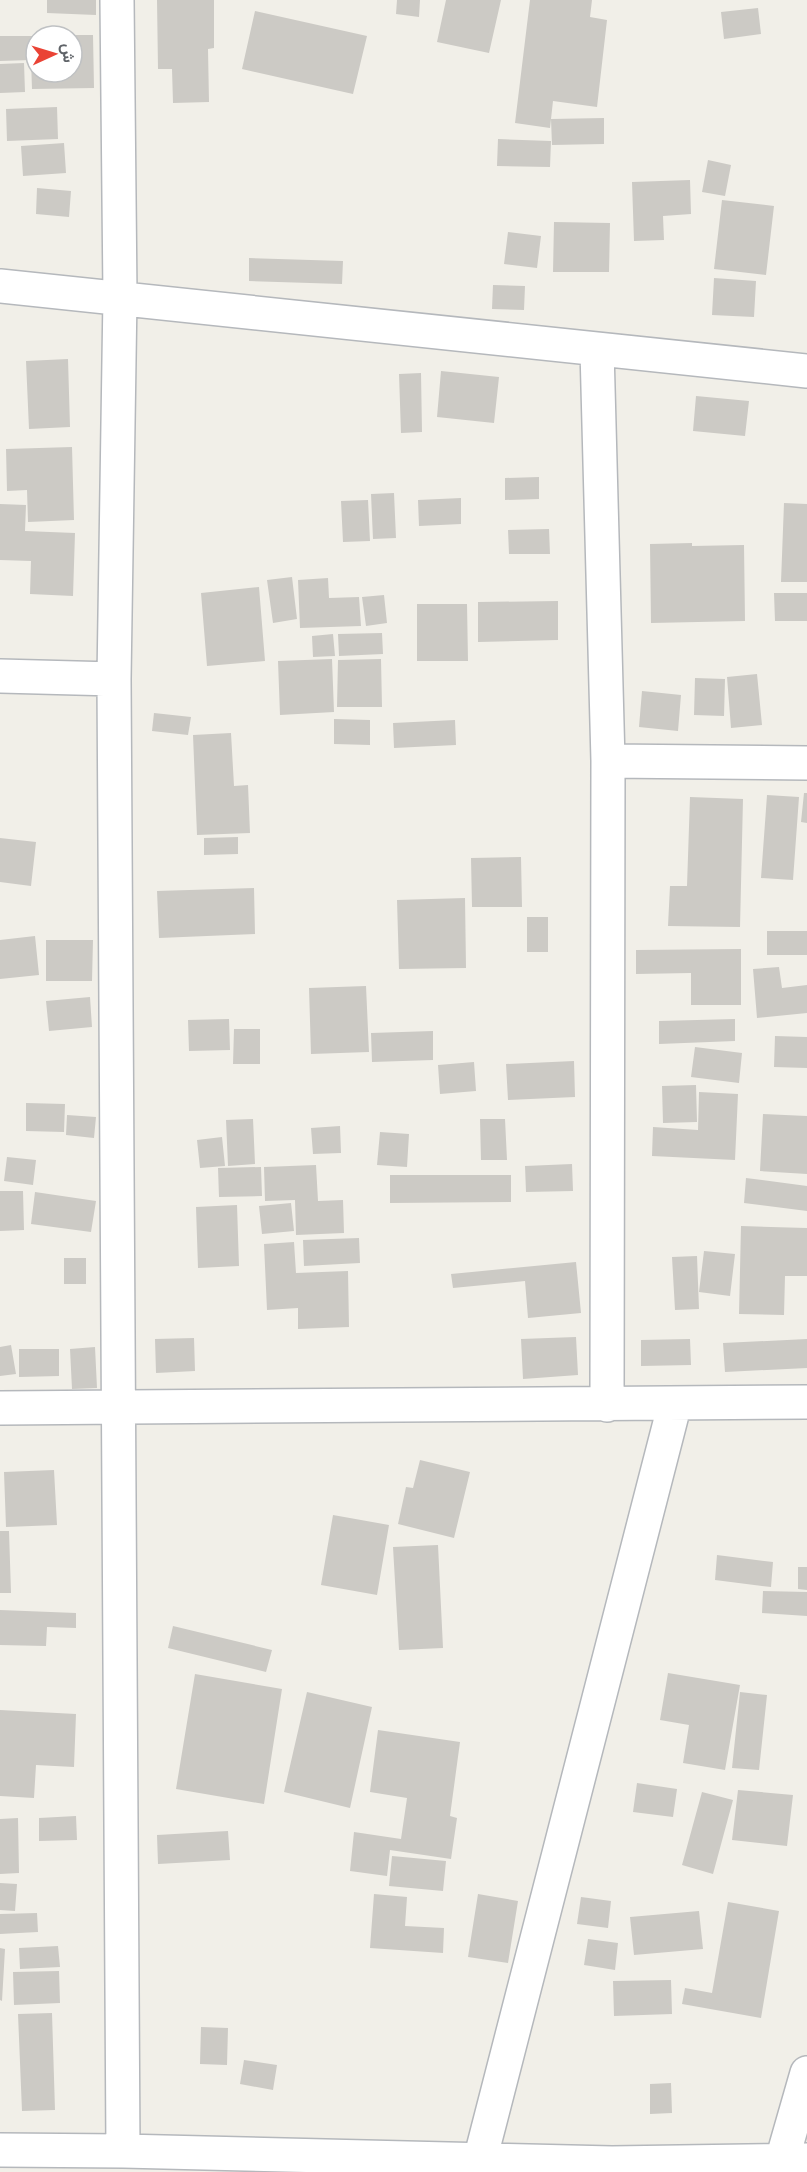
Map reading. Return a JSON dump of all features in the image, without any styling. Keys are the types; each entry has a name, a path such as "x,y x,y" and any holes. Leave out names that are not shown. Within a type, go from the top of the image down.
{"street":[{"path":"117,0 120,296 114,679 123,2151"},
{"path":"0,286 120,296 597,350 807,371"},
{"path":"597,350 608,761 607,1405"},
{"path":"0,676 114,679"},
{"path":"608,761 807,763"},
{"path":"0,1408 807,1402"},
{"path":"480,2160 675,1404"},
{"path":"12,2158 123,2151 480,2160 612,2167 794,2160 807,2073"}],"building":[{"path":"47,0 96,0 96,15 47,13"},
{"path":"157,0 214,0 214,48 208,49 209,102 173,103 172,69 158,69"},
{"path":"397,0 420,0 419,17 396,14"},
{"path":"446,0 501,0 489,53 437,42"},
{"path":"530,0 592,0 590,17 607,20 597,107 553,101 550,128 515,123"},
{"path":"758,8 761,34 724,39 721,12"},
{"path":"255,11 367,36 353,94 242,69"},
{"path":"84,35 93,35 94,88 32,89 32,84 84,84"},
{"path":"0,36 24,36 24,60 0,61"},
{"path":"24,63 25,92 0,93 0,64"},
{"path":"57,107 58,139 7,141 6,109"},
{"path":"604,118 604,144 552,145 551,119"},
{"path":"498,139 551,141 550,167 497,166"},
{"path":"64,143 66,173 23,176 21,146"},
{"path":"708,160 731,165 725,196 702,192"},
{"path":"690,180 691,214 663,216 664,240 634,241 632,182"},
{"path":"37,188 71,191 69,217 36,214"},
{"path":"722,200 774,206 766,275 714,269"},
{"path":"554,222 610,223 609,272 553,272"},
{"path":"508,232 541,236 537,268 504,264"},
{"path":"249,258 343,261 342,284 249,281"},
{"path":"714,278 756,281 754,317 712,315"},
{"path":"493,285 525,286 524,310 492,309"},
{"path":"68,359 70,427 29,429 26,361"},
{"path":"441,371 499,377 494,423 437,417"},
{"path":"421,373 422,432 401,433 399,374"},
{"path":"696,396 749,401 745,436 693,431"},
{"path":"72,447 74,520 28,522 27,490 7,491 6,449"},
{"path":"539,477 539,499 505,500 505,478"},
{"path":"394,493 396,538 373,539 371,494"},
{"path":"461,498 461,524 419,526 418,500"},
{"path":"368,500 370,541 343,542 341,501"},
{"path":"784,503 807,504 807,582 781,582"},
{"path":"0,504 26,505 25,531 75,533 73,596 30,594 31,561 0,560"},
{"path":"549,529 550,554 509,554 508,530"},
{"path":"692,543 692,546 744,545 745,621 651,623 650,544"},
{"path":"292,577 297,619 273,623 267,580"},
{"path":"328,578 329,598 359,597 361,626 300,628 298,580"},
{"path":"259,587 265,661 207,666 201,593"},
{"path":"774,593 807,593 807,621 775,621"},
{"path":"384,595 387,623 366,626 362,597"},
{"path":"558,601 558,640 478,642 478,602"},
{"path":"417,604 467,604 468,661 417,661"},
{"path":"382,633 383,654 339,656 338,634"},
{"path":"333,634 335,656 313,657 312,636"},
{"path":"332,659 334,712 280,715 278,661"},
{"path":"381,659 382,707 337,707 338,660"},
{"path":"757,674 762,725 731,728 727,677"},
{"path":"695,678 725,679 724,716 694,715"},
{"path":"642,691 681,695 678,731 639,727"},
{"path":"154,713 191,717 188,735 152,731"},
{"path":"334,719 370,720 370,745 334,744"},
{"path":"455,720 456,745 394,748 393,723"},
{"path":"231,733 234,786 248,785 250,833 197,835 193,735"},
{"path":"804,793 807,793 807,823 801,822"},
{"path":"767,795 799,797 793,880 761,878"},
{"path":"690,797 743,799 740,927 668,926 670,886 687,886"},
{"path":"238,837 238,854 204,855 204,838"},
{"path":"0,838 36,842 31,886 0,882"},
{"path":"521,857 522,907 472,907 471,858"},
{"path":"254,888 255,934 159,938 157,891"},
{"path":"465,898 466,968 399,969 397,900"},
{"path":"527,917 548,917 548,952 527,952"},
{"path":"767,931 807,931 807,955 767,955"},
{"path":"35,936 39,975 0,979 0,940"},
{"path":"46,940 93,940 92,981 46,981"},
{"path":"741,949 741,1005 691,1005 691,973 636,974 636,950"},
{"path":"779,967 782,988 807,985 807,1013 757,1018 753,969"},
{"path":"366,986 369,1052 311,1054 309,988"},
{"path":"90,997 92,1027 49,1031 46,1001"},
{"path":"229,1019 230,1050 189,1051 188,1020"},
{"path":"735,1019 735,1041 659,1044 659,1021"},
{"path":"234,1029 260,1029 260,1064 233,1064"},
{"path":"433,1031 433,1060 372,1062 371,1033"},
{"path":"775,1036 807,1037 807,1068 774,1067"},
{"path":"695,1047 742,1053 739,1083 691,1077"},
{"path":"574,1061 575,1097 508,1100 506,1064"},
{"path":"474,1062 476,1091 440,1094 438,1065"},
{"path":"696,1085 697,1122 663,1123 662,1086"},
{"path":"699,1092 738,1094 735,1160 652,1156 653,1127 698,1130"},
{"path":"26,1103 65,1104 64,1132 26,1131"},
{"path":"763,1114 807,1116 807,1174 760,1171"},
{"path":"67,1115 96,1117 94,1138 66,1135"},
{"path":"253,1119 255,1164 228,1166 226,1120"},
{"path":"480,1119 505,1119 507,1160 481,1160"},
{"path":"340,1126 341,1153 313,1154 311,1128"},
{"path":"380,1132 409,1134 407,1167 377,1165"},
{"path":"222,1137 225,1166 200,1168 197,1140"},
{"path":"7,1157 36,1160 33,1185 4,1181"},
{"path":"572,1164 573,1191 526,1192 525,1166"},
{"path":"316,1165 318,1201 343,1200 344,1233 296,1235 295,1200 265,1201 264,1167"},
{"path":"261,1167 262,1196 219,1197 218,1168"},
{"path":"390,1175 511,1175 511,1202 390,1203"},
{"path":"746,1178 807,1186 807,1211 744,1203"},
{"path":"0,1191 23,1191 24,1230 0,1231"},
{"path":"35,1192 96,1201 91,1232 31,1224"},
{"path":"291,1203 294,1231 262,1234 259,1206"},
{"path":"237,1205 239,1266 198,1268 196,1207"},
{"path":"741,1226 807,1228 807,1276 785,1276 784,1315 739,1314"},
{"path":"359,1238 360,1263 304,1266 303,1240"},
{"path":"294,1242 296,1273 348,1271 349,1327 298,1329 298,1308 267,1310 264,1244"},
{"path":"704,1251 735,1254 730,1296 699,1292"},
{"path":"697,1256 699,1309 675,1310 672,1257"},
{"path":"64,1258 86,1258 86,1284 64,1284"},
{"path":"576,1262 581,1313 528,1318 525,1281 453,1288 451,1274"},
{"path":"576,1337 578,1375 523,1379 521,1339"},
{"path":"194,1338 195,1371 156,1373 155,1339"},
{"path":"690,1339 691,1365 641,1366 641,1340"},
{"path":"807,1339 807,1368 725,1372 723,1343"},
{"path":"11,1345 16,1374 0,1376 0,1347"},
{"path":"95,1347 97,1388 72,1389 70,1349"},
{"path":"19,1349 59,1349 59,1376 19,1377"},
{"path":"420,1460 470,1472 454,1538 398,1524 406,1487 413,1488"},
{"path":"54,1470 57,1525 6,1527 4,1472"},
{"path":"333,1515 389,1525 377,1595 321,1585"},
{"path":"0,1531 9,1531 11,1593 0,1593"},
{"path":"438,1545 443,1648 399,1650 393,1547"},
{"path":"717,1555 773,1562 771,1587 715,1580"},
{"path":"798,1567 807,1567 807,1590 798,1589"},
{"path":"763,1591 807,1592 807,1616 762,1613"},
{"path":"0,1610 76,1613 76,1628 47,1627 46,1646 0,1645"},
{"path":"173,1626 272,1650 266,1672 168,1648"},
{"path":"668,1673 740,1685 725,1770 683,1763 689,1725 660,1720"},
{"path":"195,1674 282,1689 264,1804 176,1789"},
{"path":"307,1692 372,1707 350,1808 284,1792"},
{"path":"740,1692 767,1695 759,1770 732,1768"},
{"path":"0,1710 76,1714 74,1767 36,1765 34,1798 0,1796"},
{"path":"378,1730 460,1742 450,1816 457,1818 451,1859 390,1850 387,1876 350,1871 354,1832 401,1839 407,1798 370,1792"},
{"path":"637,1783 677,1789 673,1817 633,1812"},
{"path":"738,1790 793,1795 787,1846 732,1840"},
{"path":"702,1792 733,1800 713,1874 682,1865"},
{"path":"76,1816 77,1840 39,1841 39,1818"},
{"path":"18,1818 19,1873 0,1874 0,1819"},
{"path":"228,1831 230,1860 158,1864 157,1835"},
{"path":"392,1856 446,1861 443,1891 389,1886"},
{"path":"0,1883 17,1884 15,1911 0,1910"},
{"path":"374,1894 407,1897 405,1926 444,1928 443,1953 370,1948"},
{"path":"478,1894 518,1901 508,1963 468,1957"},
{"path":"581,1897 611,1901 608,1928 577,1924"},
{"path":"728,1902 779,1911 761,2018 682,2004 685,1988 712,1993"},
{"path":"699,1911 703,1949 634,1955 630,1917"},
{"path":"37,1913 38,1932 0,1934 0,1914"},
{"path":"588,1939 618,1943 615,1970 584,1965"},
{"path":"58,1946 60,1967 20,1969 19,1948"},
{"path":"0,1948 5,1949 2,2001 0,2000"},
{"path":"59,1971 60,2003 14,2005 13,1972"},
{"path":"671,1980 672,2014 614,2016 613,1981"},
{"path":"52,2013 55,2110 22,2111 18,2014"},
{"path":"201,2027 228,2028 227,2065 200,2064"},
{"path":"244,2060 277,2065 273,2090 240,2084"},
{"path":"671,2083 672,2113 650,2114 650,2084"}]}
